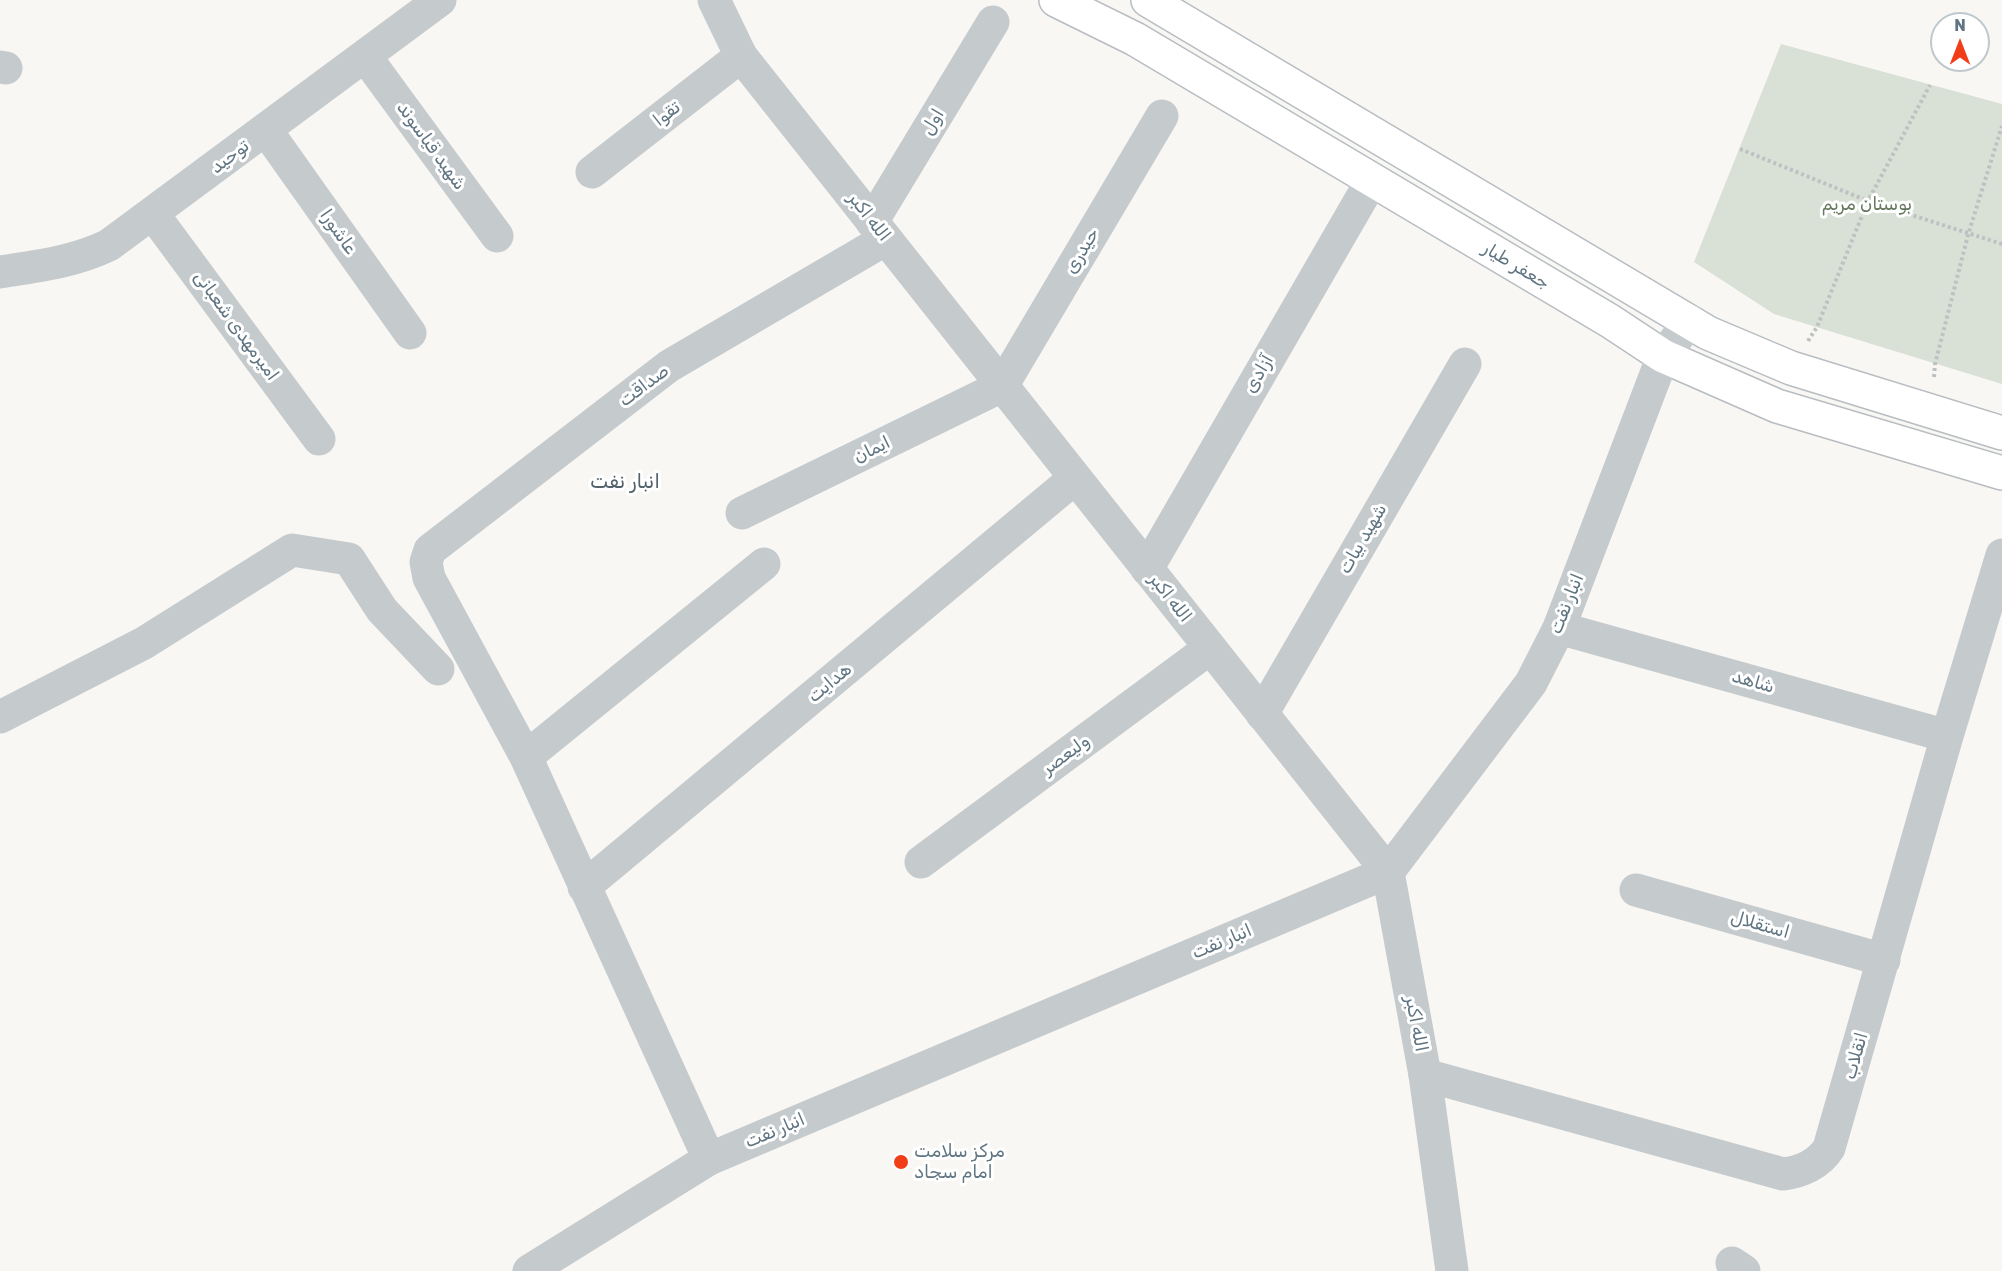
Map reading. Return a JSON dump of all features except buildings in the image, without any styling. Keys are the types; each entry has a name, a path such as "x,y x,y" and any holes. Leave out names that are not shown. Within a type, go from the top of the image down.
{"main road":[{"name":"جعفر طیار","path":"1056,0 1135,39 1610,321 1663,356 1777,406 2002,473"},
{"path":"1148,0 1708,333 1791,368 2002,433"}],"street":[{"name":"توحید","path":"0,272 64,262 88,255 109,245 440,0"},
{"name":"الله اکبر","path":"714,0 741,56 1388,872 1425,1075 1452,1271"},
{"name":"اول","path":"879,231 993,22"},
{"name":"شهید قیاسوند","path":"364,56 497,236"},
{"name":"تقوا","path":"592,172 741,56"},
{"name":"حیدری","path":"1002,386 1162,116"},
{"name":"عاشورا","path":"266,130 410,333"},
{"name":"آزادی","path":"1147,569 1372,180"},
{"name":"امیرمهدی شعبانی","path":"153,214 319,439"},
{"name":"صداقت","path":"526,757 429,578 426,562 430,550 669,366 879,231"},
{"name":"انبار نفت","path":"529,1271 709,1159 1388,872 1531,683 1559,628 1663,356 1690,321"},
{"name":"شهید بیات","path":"1262,714 1465,364"},
{"name":"ایمان","path":"742,513 1002,386"},
{"name":"هدایت","path":"584,887 1075,478"},
{"path":"0,717 144,643 292,550 350,559 382,610 438,669"},
{"name":"انقلاب","path":"1425,1075 1783,1174 1796,1172 1822,1158 1829,1148 1947,736 2002,555"},
{"path":"709,1159 526,757 764,564"},
{"name":"شاهد","path":"1559,628 1947,736"},
{"name":"ولیعصر","path":"921,862 1210,648"},
{"name":"استقلال","path":"1636,890 1884,960"}],"path":[{"path":"1791,368 1817,327 1868,201 1930,85"},
{"path":"1932,411 1935,364 1968,234 2002,126"},
{"path":"1740,149 1868,201 2002,244"}],"green space":[{"name":"بوستان مریم","path":"1781,44 2002,104 2002,384 1774,314 1694,262"}],"place":[{"name":"مرکز سلامت امام سجاد","path":"901,1162"}],"district":[{"name":"انبار نفت","path":"625,482"}]}
